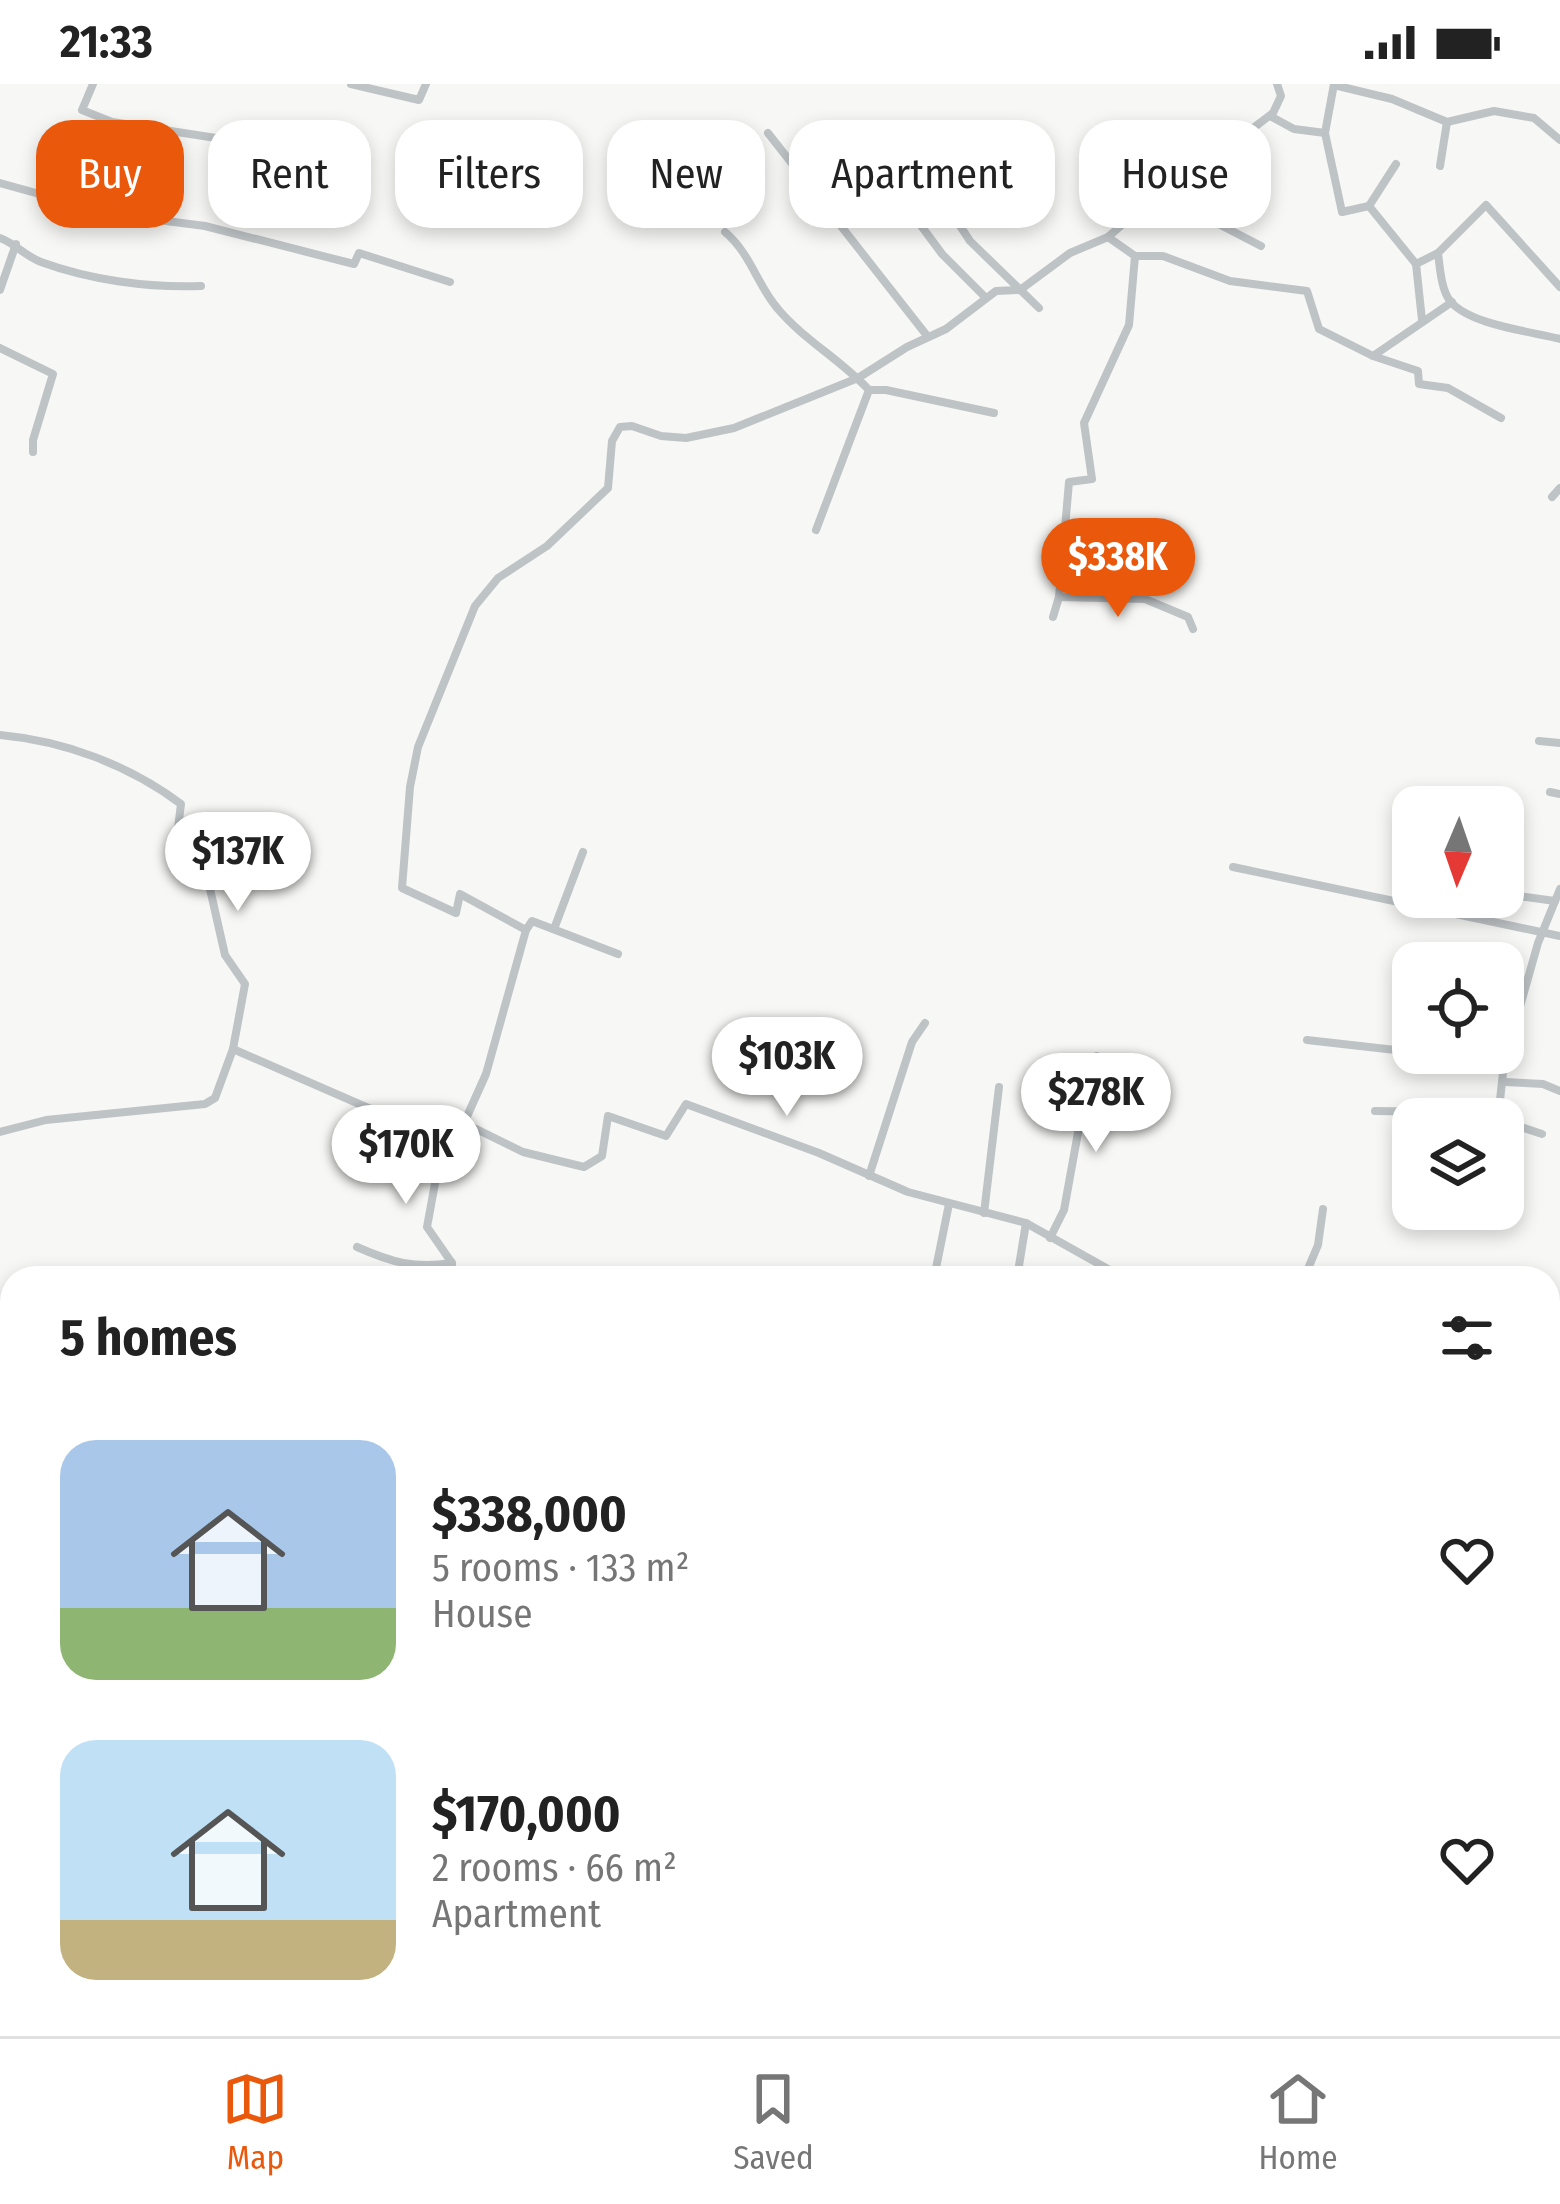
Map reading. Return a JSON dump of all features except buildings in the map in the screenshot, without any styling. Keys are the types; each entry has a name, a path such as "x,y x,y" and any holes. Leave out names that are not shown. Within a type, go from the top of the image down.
{"street":[{"path":"93,84 82,110 112,122 208,138"},
{"path":"350,84 418,100 426,84"},
{"path":"1262,120 1273,113 1281,96 1277,84"},
{"path":"1396,164 1369,206 1342,212 1325,133 1334,85 1392,99 1447,122 1494,111 1534,118 1560,140"},
{"path":"1268,115 1294,129 1325,133"},
{"path":"1441,166 1447,122"},
{"path":"768,133 928,337"},
{"path":"0,183 112,214 205,226 354,263 359,253 450,282"},
{"path":"1416,264 1438,253 1486,205 1560,287"},
{"path":"1369,206 1416,264 1422,320"},
{"path":"923,228 985,297"},
{"path":"961,228 1039,308"},
{"path":"526,930 460,894 456,913 402,889 410,787 418,747 476,606 498,578 547,545 608,488 612,441 620,427 686,438 770,416 858,378 973,311 985,297 996,291 1020,290 1070,253 1117,228"},
{"path":"1226,228 1261,246"},
{"path":"725,232 739,244 772,303 793,327 820,344 869,390 994,413"},
{"path":"1108,236 1135,256 1163,256 1259,287 1307,291 1319,329 1373,356 1418,371 1420,384 1448,388 1501,418"},
{"path":"0,238 36,260 74,272 171,287 201,286"},
{"path":"0,290 16,244"},
{"path":"1438,253 1452,302 1478,321 1496,321 1560,339"},
{"path":"1053,616 1059,598 1070,482 1091,479 1084,423 1129,326 1135,256"},
{"path":"1373,356 1452,302"},
{"path":"0,348 53,374 33,452"},
{"path":"816,530 869,390"},
{"path":"1552,497 1560,488"},
{"path":"1059,598 1145,599 1188,617 1193,629"},
{"path":"0,735 51,742 116,765 181,804 176,844 210,889 225,955 245,984 233,1049 215,1098 205,1104 46,1120 0,1132"},
{"path":"1539,741 1560,742"},
{"path":"554,929 583,852"},
{"path":"1233,868 1448,909 1560,936"},
{"path":"1524,998 1560,889"},
{"path":"1524,897 1558,902"},
{"path":"464,1123 486,1074 532,921 618,954"},
{"path":"869,1176 912,1042 925,1023"},
{"path":"1307,1040 1392,1050"},
{"path":"233,1049 389,1117 464,1123 524,1152 584,1167 602,1156 608,1116 666,1136 686,1104 869,1176 1026,1223 1102,1266"},
{"path":"1050,1238 1064,1210 1097,1056"},
{"path":"1502,1098 1504,1074"},
{"path":"1504,1082 1540,1083 1560,1091"},
{"path":"985,1213 999,1087"},
{"path":"1375,1112 1392,1112"},
{"path":"424,1121 438,1167 427,1228 452,1263 433,1266"},
{"path":"1524,1128 1541,1134"},
{"path":"937,1266 950,1204"},
{"path":"1309,1266 1324,1209"},
{"path":"1020,1266 1026,1223"},
{"path":"356,1247 404,1266"}]}
